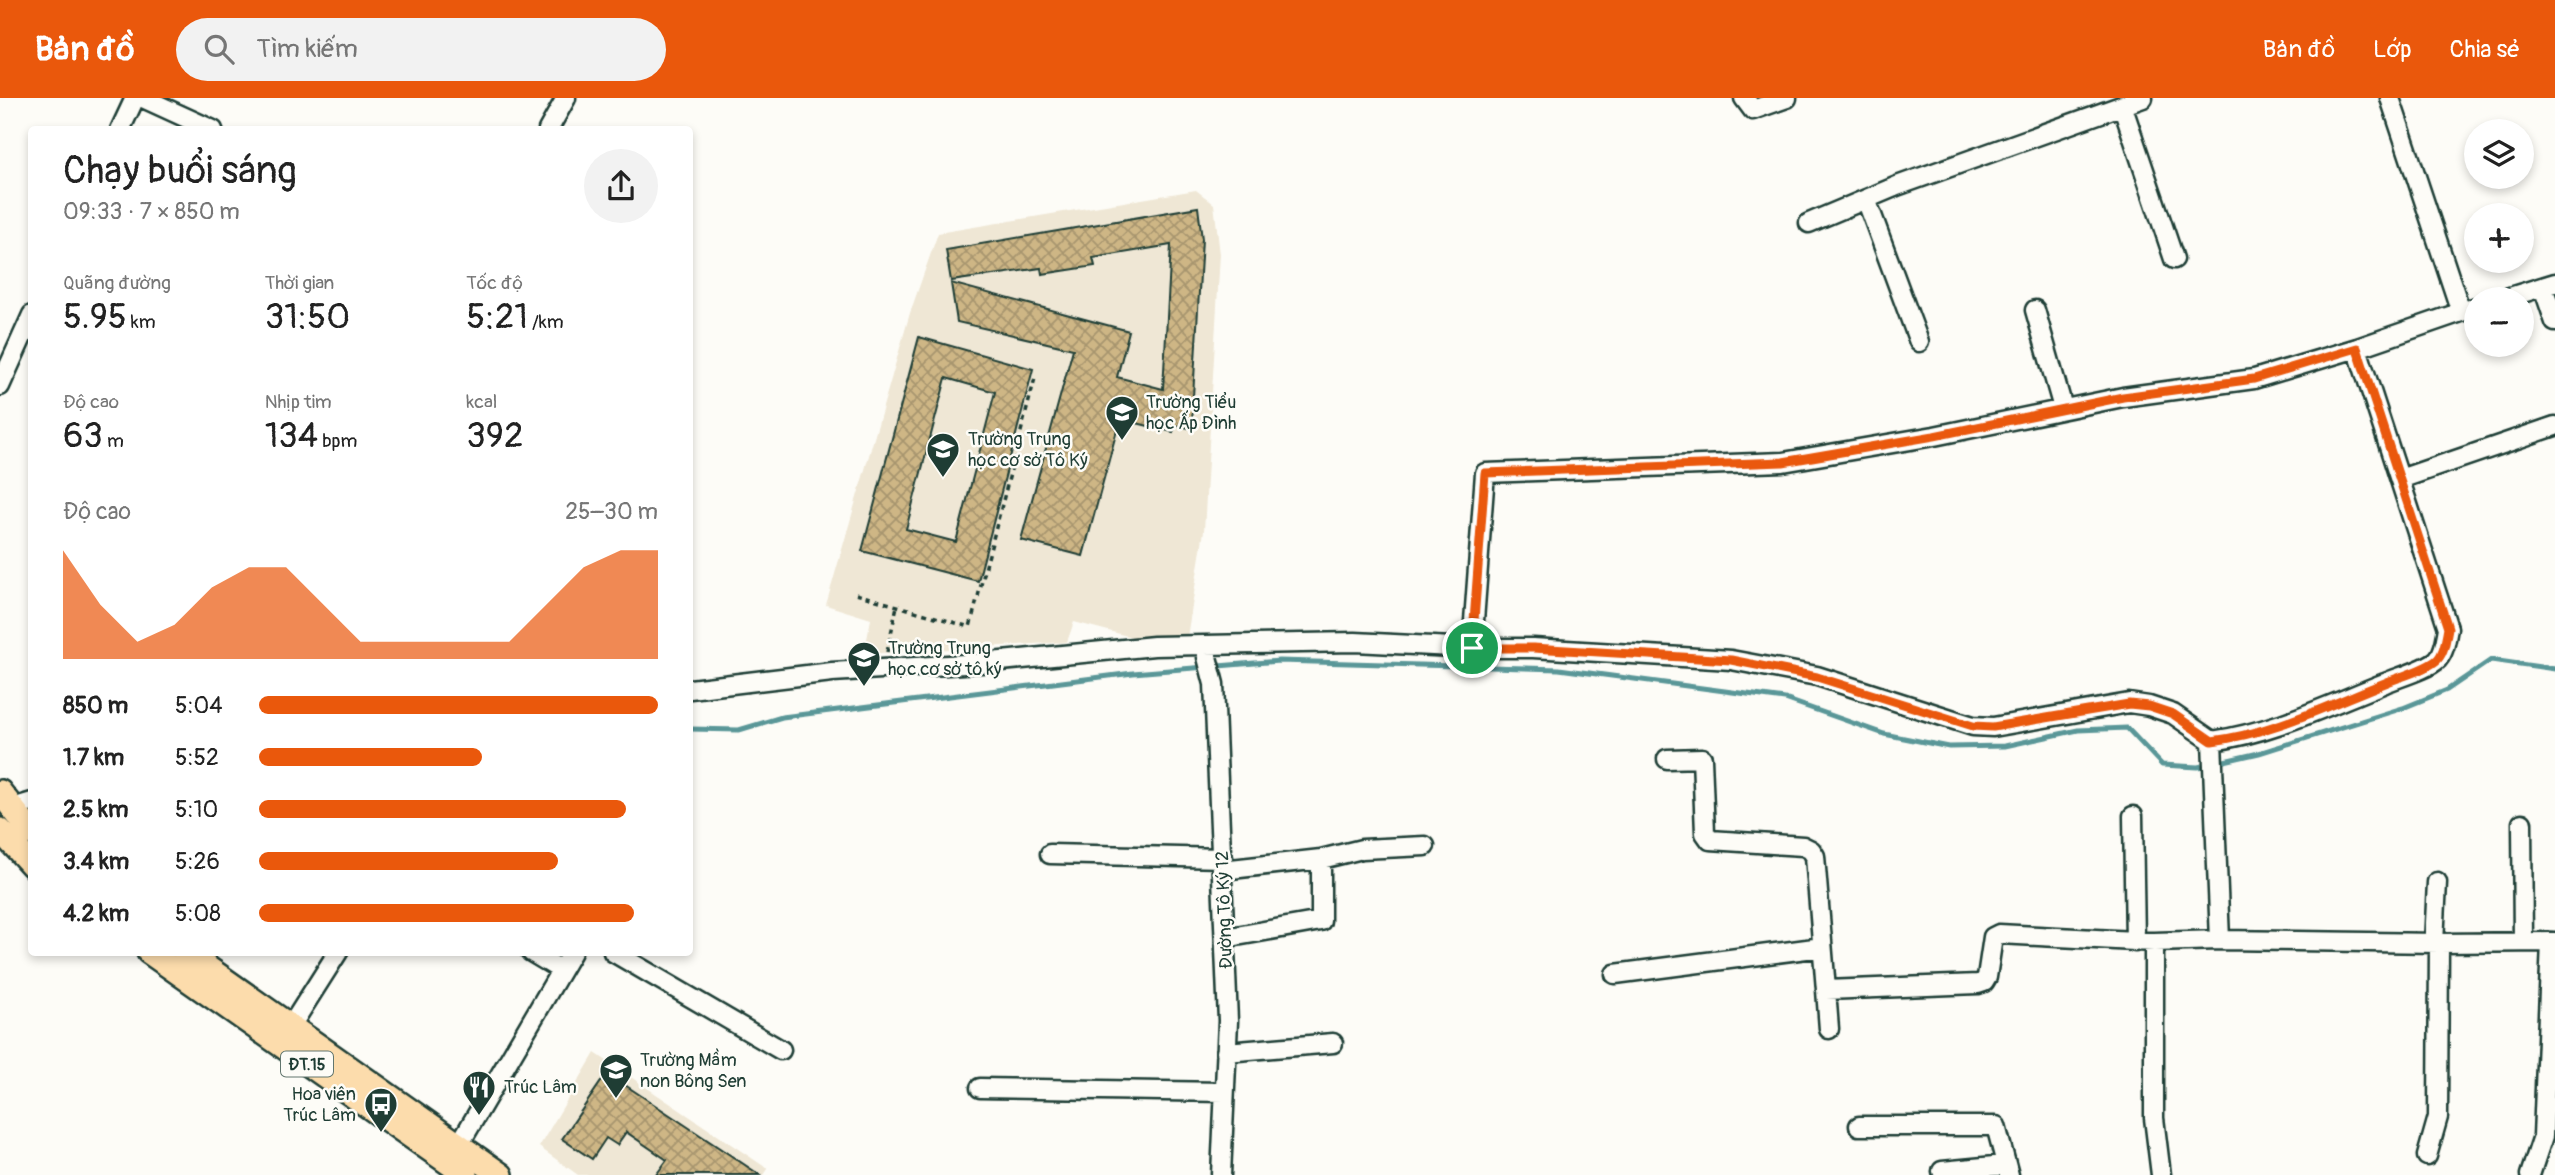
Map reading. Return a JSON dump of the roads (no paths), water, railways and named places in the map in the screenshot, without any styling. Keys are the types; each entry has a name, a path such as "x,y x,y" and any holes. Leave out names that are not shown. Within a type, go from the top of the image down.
{"main road":[{"path":"15,801 28,825"},
{"path":"0,830 28,860"},
{"name":"ĐT.15","path":"155,956 466,1175"},
{"name":"ĐT.15","path":"192,956 501,1175"}],"street":[{"path":"122,126 135,98"},
{"path":"143,98 204,126"},
{"path":"550,126 566,98"},
{"path":"1744,98 1753,110 1787,98"},
{"path":"1809,223 1897,186 2143,98"},
{"path":"2390,98 2464,299"},
{"path":"2122,105 2174,259"},
{"path":"1866,199 1919,342"},
{"path":"2549,285 2555,322"},
{"path":"2035,310 2063,408"},
{"path":"1472,648 1485,473 1783,462 1934,436 2123,397 2254,379 2464,311"},
{"path":"0,386 28,324"},
{"path":"2212,746 2298,717 2417,670 2439,658 2446,643 2448,628 2357,348"},
{"path":"2400,479 2555,426"},
{"path":"693,689 832,672 981,663 1154,646 1207,651 1355,642 1533,648 1731,660 1817,677 1973,726 1993,727 2129,704 2149,706 2173,714 2212,746 2220,940"},
{"name":"Đường Tô Ký 12","path":"1207,651 1214,684 1228,1021 1221,1175"},
{"path":"1667,759 1702,758 1706,833 1710,840 1803,846 1815,856 1829,1029"},
{"path":"2133,816 2135,942"},
{"path":"2522,823 2524,942"},
{"path":"1050,854 1222,864 1321,859 1362,849 1425,846"},
{"path":"1225,937 1321,921 1321,859"},
{"path":"2427,1156 2438,1117 2437,882"},
{"path":"1826,990 1978,984 1984,982 1987,977 1993,937 1999,934 2135,942 2553,942 2543,1136 2530,1175"},
{"path":"2154,942 2154,1118 2160,1175"},
{"path":"1615,974 1822,947"},
{"path":"290,1026 335,956"},
{"path":"538,956 561,970"},
{"path":"459,1145 570,956"},
{"path":"620,956 781,1049"},
{"path":"1226,1052 1333,1043"},
{"path":"980,1088 1224,1092"},
{"path":"1859,1126 1996,1126 2007,1170 1942,1171"}],"waterway":[{"path":"693,729 739,730 782,717 1133,673 1279,661 1559,669 1785,699 1884,734 1949,747 2005,746 2078,730 2127,728 2162,765 2198,767 2259,753 2403,708 2447,690 2491,660 2555,669"}],"place":[{"name":"Trường Tiểu học Ấp Đình","path":"1122,442"},
{"name":"Trường Trung học cơ sở Tô Ký","path":"943,479"},
{"name":"Trường Trung học cơ sở tô ký","path":"864,688"},
{"name":"Trường Mầm non Bông Sen","path":"616,1100"},
{"name":"Trúc Lâm","path":"479,1117"},
{"name":"Hoa viên Trúc Lâm","path":"381,1134"}]}
